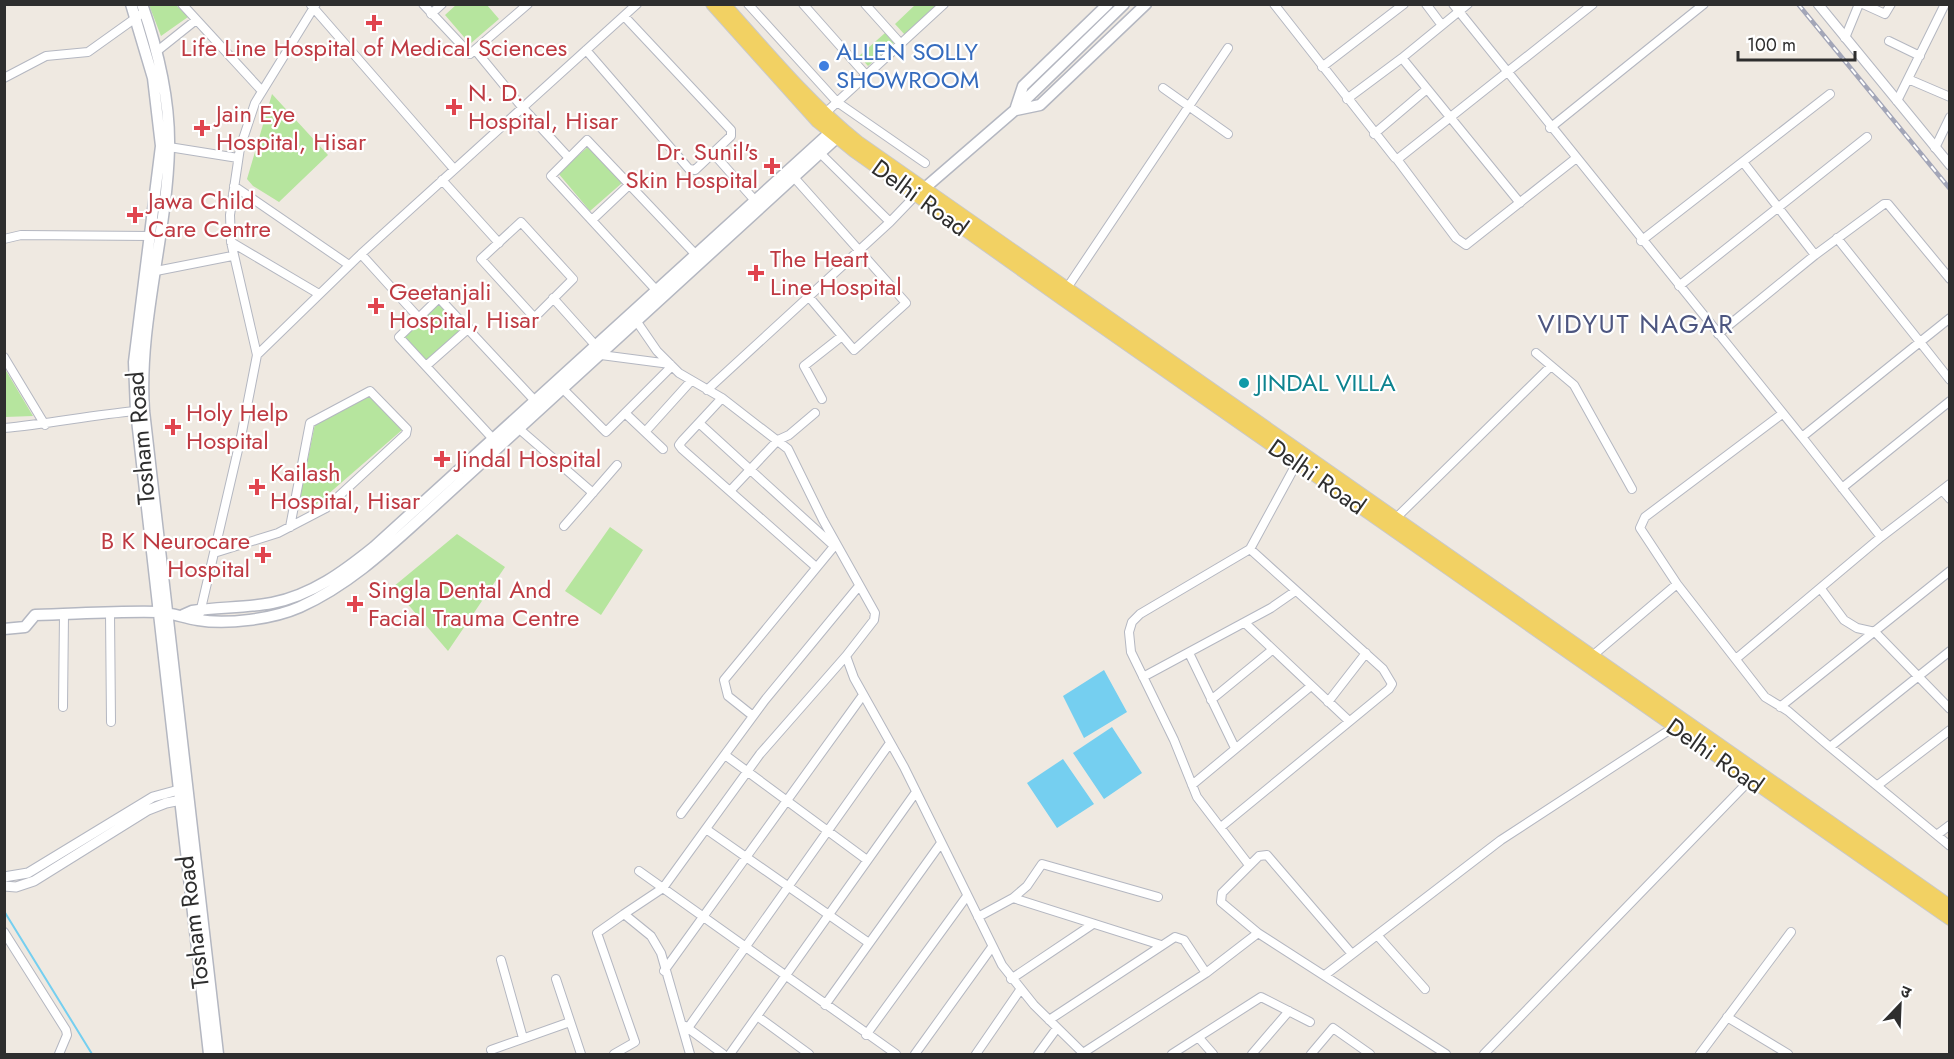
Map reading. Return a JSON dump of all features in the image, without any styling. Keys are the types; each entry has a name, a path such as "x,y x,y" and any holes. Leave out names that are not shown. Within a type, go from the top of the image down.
{"main road":[{"name":"Tosham Road","path":"131,4 140,12 156,52 165,94 169,147 134,362 136,411 163,613"},
{"name":"Delhi Road","path":"711,4 820,117 837,131 1750,780 1950,906"},
{"name":"Delhi Road","path":"724,4 820,117"},
{"path":"1015,110 1023,86 1108,4"},
{"path":"920,191 1015,110 1124,4"},
{"path":"1015,110 1040,105 1146,4"},
{"name":"Tosham Road","path":"140,12 153,78 160,131 160,162 151,236 142,379 163,613 209,1054"},
{"path":"791,174 820,153 837,131"},
{"path":"200,615 236,607 273,603 310,591 340,573 496,443 837,131"},
{"name":"Delhi Road","path":"920,191 1067,288 1299,458 1395,519 1591,657 1839,835 1950,919"},
{"path":"634,318 657,291 700,258"},
{"path":"539,404 563,389 598,350"},
{"path":"4,629 25,627 35,615 163,613 237,619 267,618 299,608 340,586 376,559 496,443"},
{"path":"236,607 237,619"},
{"name":"Tosham Road","path":"182,794 218,1054"}],"street":[{"path":"182,4 262,92"},
{"path":"423,4 467,54 476,51 528,4"},
{"path":"431,14 442,4"},
{"path":"256,355 349,265 637,4"},
{"path":"748,4 837,102 925,163"},
{"path":"803,4 866,75"},
{"path":"865,4 901,44"},
{"path":"820,117 944,4"},
{"path":"1274,4 1456,238 1466,245 1575,159"},
{"path":"1322,68 1404,4"},
{"path":"1426,4 1441,24"},
{"path":"1453,4 1505,73 1881,537"},
{"path":"1347,99 1468,4"},
{"path":"1396,158 1593,4"},
{"path":"1550,128 1704,4"},
{"path":"1818,4 1950,165"},
{"path":"1845,38 1861,4 1883,14 1888,12 1891,4"},
{"path":"1897,101 1945,4"},
{"path":"200,615 241,437 256,355 232,256 230,215 238,158 255,103 313,5 454,169"},
{"path":"4,78 46,56 88,52 140,12"},
{"path":"586,50 689,169 695,170 731,136 731,130 624,16"},
{"path":"156,52 196,20"},
{"path":"1889,41 1920,56"},
{"path":"1067,288 1228,48"},
{"path":"476,51 522,107 569,158"},
{"path":"1402,58 1520,203"},
{"path":"1908,79 1950,97"},
{"path":"1162,88 1228,134"},
{"path":"1374,134 1427,89"},
{"path":"1641,241 1830,94"},
{"path":"1935,148 1950,117"},
{"path":"1679,286 1867,137"},
{"path":"657,291 551,176 590,141 700,258"},
{"path":"169,147 238,158"},
{"path":"713,153 759,204"},
{"path":"820,153 890,222"},
{"path":"1743,162 1815,255"},
{"path":"791,174 906,303 856,349 851,348 809,297"},
{"path":"442,180 499,243"},
{"path":"592,220 629,185"},
{"path":"234,186 349,265"},
{"path":"707,390 890,222 920,191"},
{"path":"1718,334 1815,255 1886,203 1950,279"},
{"path":"519,224 524,224 572,276 572,282 553,298 536,316 532,315 481,259 519,224"},
{"path":"4,239 21,235 151,236"},
{"path":"1837,238 1950,380"},
{"path":"231,242 319,294"},
{"path":"361,254 418,317"},
{"path":"150,272 232,256"},
{"path":"496,443 399,335 418,317 441,298 539,404"},
{"path":"553,298 598,350 671,365"},
{"path":"614,1054 632,1046 634,1042 597,933 663,888 747,772 846,656 875,617 835,545 792,455 778,440 722,398 692,381 671,365 634,318"},
{"path":"1802,437 1950,318"},
{"path":"426,366 469,328"},
{"path":"822,399 804,366 842,336"},
{"path":"1536,353 1570,379 1582,396 1632,489"},
{"path":"4,357 45,424"},
{"path":"563,389 605,432 671,365"},
{"path":"1395,519 1551,366"},
{"path":"645,432 692,381"},
{"path":"214,553 290,527 326,508 408,432 370,391 310,423 290,527"},
{"path":"722,398 680,445 816,567"},
{"path":"1842,488 1950,401"},
{"path":"4,428 45,424 81,416 136,411"},
{"path":"625,413 663,449"},
{"path":"730,492 778,440 789,435 815,413"},
{"path":"1782,414 1641,522 1641,533 1677,584 1766,697 1878,785 1950,846"},
{"path":"699,423 835,545"},
{"path":"515,426 593,493"},
{"path":"1249,865 1202,804 1128,643 1132,622 1140,614 1250,549 1299,458"},
{"path":"564,526 617,465"},
{"path":"1737,658 1881,537 1950,484"},
{"path":"1942,490 1950,499"},
{"path":"753,716 728,696 724,680 835,545"},
{"path":"1221,827 1392,684 1383,669 1294,592 1250,549"},
{"path":"1780,707 1950,571"},
{"path":"1591,657 1677,584"},
{"path":"681,814 753,716 859,586"},
{"path":"1821,589 1849,624 1875,632 1950,709"},
{"path":"1143,677 1245,623 1294,592"},
{"path":"110,613 111,722"},
{"path":"63,706 64,615"},
{"path":"1245,623 1349,722"},
{"path":"1211,700 1272,650"},
{"path":"1830,747 1950,651"},
{"path":"1189,653 1235,748"},
{"path":"1328,702 1366,654"},
{"path":"846,656 863,694 916,792 992,947 1011,979 1084,1054 1206,973 1258,933"},
{"path":"1192,785 1311,686"},
{"path":"664,971 863,694"},
{"path":"1325,975 1501,840 1674,727"},
{"path":"1878,785 1950,730"},
{"path":"684,1026 745,947 890,743"},
{"path":"724,755 867,860"},
{"path":"1484,1054 1750,780"},
{"path":"730,1054 916,792"},
{"path":"4,877 28,873 139,804 182,794"},
{"path":"4,886 16,887 34,881 148,810 182,794"},
{"path":"1938,834 1950,825"},
{"path":"706,829 869,943"},
{"path":"825,1005 941,843"},
{"path":"1352,954 1267,855 1262,854 1222,893 1221,902 1258,933 1446,1054"},
{"path":"978,918 1013,898 1027,885 1042,864 1158,897"},
{"path":"639,871 866,1035 896,1054"},
{"path":"866,1035 967,896"},
{"path":"1013,898 1161,945"},
{"path":"624,914 651,936 661,953 664,971 684,1026 690,1054"},
{"path":"1011,979 1093,924"},
{"path":"4,932 66,1030 67,1035 59,1054"},
{"path":"1700,1054 1791,932"},
{"path":"1377,935 1425,989"},
{"path":"1049,1020 1175,937 1182,938 1206,973"},
{"path":"915,1054 992,947"},
{"path":"501,960 523,1038"},
{"path":"556,979 581,1054"},
{"path":"976,1054 1020,990"},
{"path":"1172,1054 1258,998 1265,998 1310,1022"},
{"path":"1252,1054 1289,1011"},
{"path":"757,1016 809,1054"},
{"path":"1727,1017 1788,1054"},
{"path":"491,1050 570,1022"},
{"path":"684,1026 723,1054"},
{"path":"1038,1054 1057,1028"},
{"path":"1311,1054 1333,1028 1370,1054"},
{"path":"1199,1038 1213,1054"}],"green space":[{"path":"457,4 487,5 499,19 470,44 445,15"},
{"path":"149,5 176,5 188,17 161,36"},
{"path":"915,5 937,5 905,35 895,24"},
{"path":"885,33 894,43 868,66 859,56"},
{"path":"272,94 328,155 279,202 253,186 247,179"},
{"path":"589,146 622,183 590,211 558,173"},
{"path":"440,302 463,328 427,361 403,335"},
{"path":"5,369 33,416 5,417"},
{"path":"369,395 402,430 311,509 299,503 315,424"},
{"path":"610,527 643,550 601,615 565,591"},
{"path":"457,534 505,567 448,651 393,587"}],"water":[{"path":"1104,670 1127,712 1084,738 1063,696"},
{"path":"1112,727 1142,773 1104,799 1073,753"},
{"path":"1063,759 1094,804 1057,828 1027,783"}],"waterway":[{"path":"4,911 92,1054"}],"railway":[{"path":"1798,4 1950,189"}],"place":[{"name":"Life Line Hospital of Medical Sciences","path":"374,23"},
{"name":"ALLEN SOLLY SHOWROOM","path":"824,66"},
{"name":"N. D. Hospital, Hisar","path":"454,107"},
{"name":"Jain Eye Hospital, Hisar","path":"202,128"},
{"name":"Dr. Sunil's Skin Hospital","path":"772,166"},
{"name":"Jawa Child Care Centre","path":"135,215"},
{"name":"The Heart Line Hospital","path":"756,273"},
{"name":"Geetanjali Hospital, Hisar","path":"376,306"},
{"name":"JINDAL VILLA","path":"1244,383"},
{"name":"Holy Help Hospital","path":"173,427"},
{"name":"Jindal Hospital","path":"442,459"},
{"name":"Kailash Hospital, Hisar","path":"257,487"},
{"name":"B K Neurocare Hospital","path":"263,555"},
{"name":"Singla Dental And Facial Trauma Centre","path":"355,604"}],"district":[{"name":"VIDYUT NAGAR","path":"1636,324"}]}
